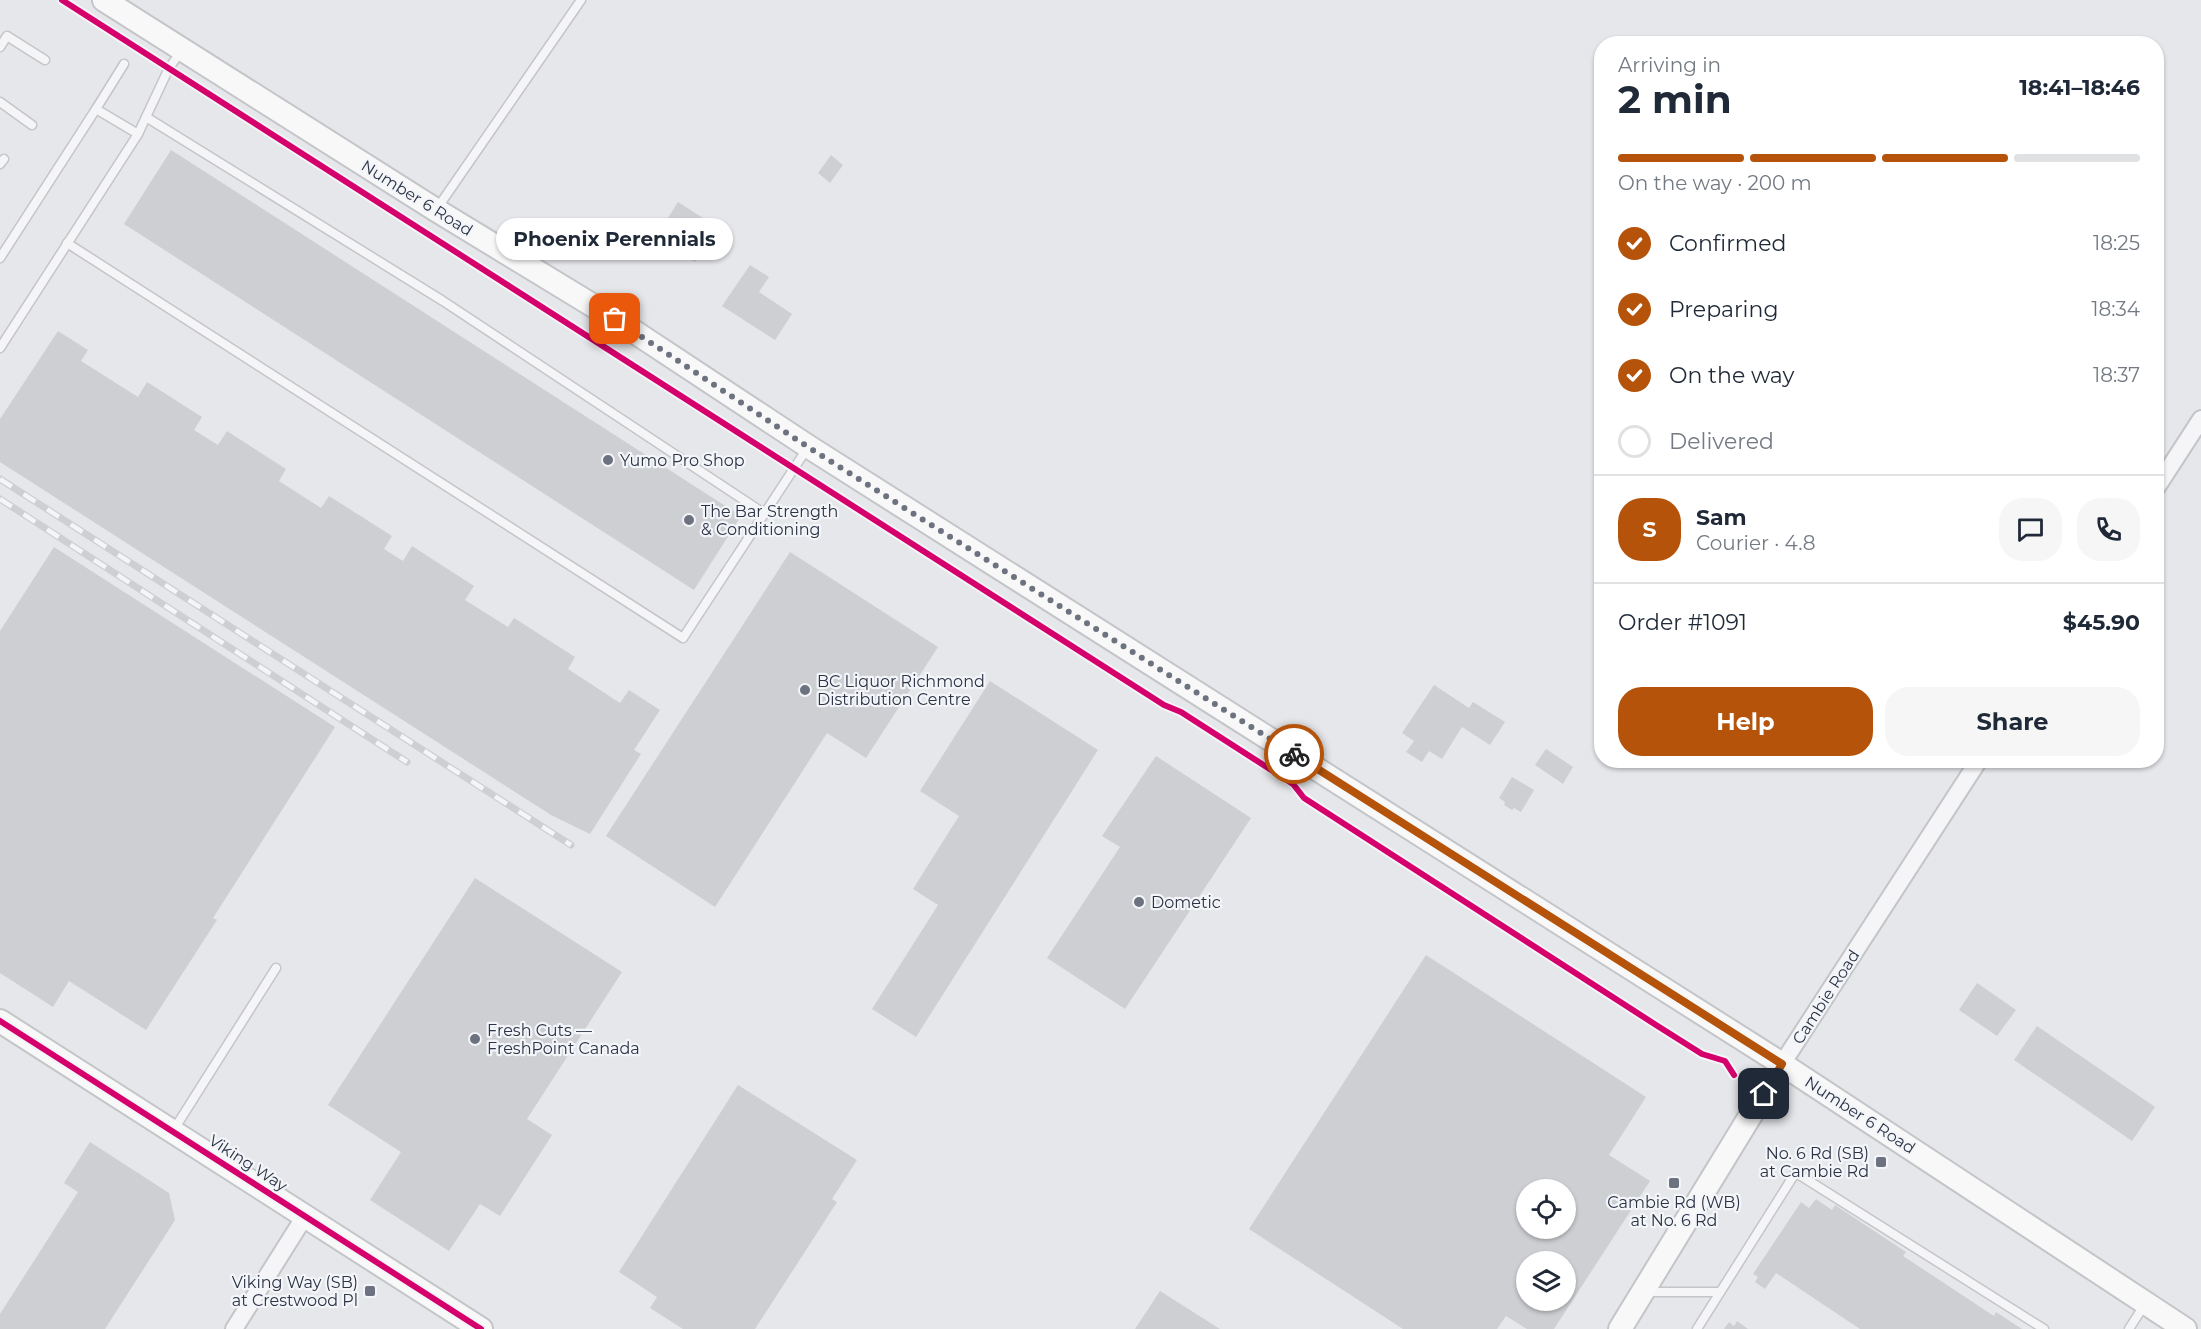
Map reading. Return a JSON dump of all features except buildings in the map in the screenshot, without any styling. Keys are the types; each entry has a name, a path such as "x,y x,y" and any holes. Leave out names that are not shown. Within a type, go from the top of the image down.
{"main road":[{"name":"Number 6 Road","path":"104,0 436,210 615,319 808,447 1782,1064 2185,1329"},
{"name":"Viking Way","path":"0,1021 481,1329"},
{"name":"Cambie Road","path":"1620,1329 1782,1064"}],"street":[{"path":"2164,476 2201,419"},
{"name":"Cambie Road","path":"1782,1064 1974,768"},
{"path":"234,1329 305,1216"}],"lane":[{"path":"436,210 580,0"},
{"path":"0,46 7,36 45,60"},
{"path":"0,348 138,134 169,68 182,50"},
{"path":"0,258 124,64"},
{"path":"0,102 32,125"},
{"path":"96,109 138,134"},
{"path":"146,117 443,301 765,514"},
{"path":"68,243 683,638 808,447"},
{"path":"173,1131 276,968"},
{"path":"1697,1329 1794,1175 1798,1174 2044,1329"},
{"path":"1643,1292 1720,1292"},
{"path":"2129,1329 2145,1303"}],"railway":[{"path":"0,479 571,845"},
{"path":"0,499 407,762"}],"cycle path":[{"path":"62,0 1164,705 1181,712 1293,784 1304,798 1656,1025 1702,1054 1725,1061 1734,1075"},
{"path":"0,1021 481,1329"}],"way so far":[{"path":"615,319 808,447 1294,754"}],"place":[{"name":"Phoenix Perennials","path":"615,319"},
{"name":"Yumo Pro Shop","path":"608,460"},
{"name":"The Bar Strength & Conditioning","path":"689,520"},
{"name":"BC Liquor Richmond Distribution Centre","path":"805,690"},
{"name":"Dometic","path":"1139,902"},
{"name":"Fresh Cuts — FreshPoint Canada","path":"475,1039"},
{"name":"No. 6 Rd (SB) at Cambie Rd","path":"1881,1162"},
{"name":"Cambie Rd (WB) at No. 6 Rd","path":"1674,1183"},
{"name":"Viking Way (SB) at Crestwood Pl","path":"370,1291"}],"route":[{"path":"1294,754 1782,1064 1764,1094"}]}
